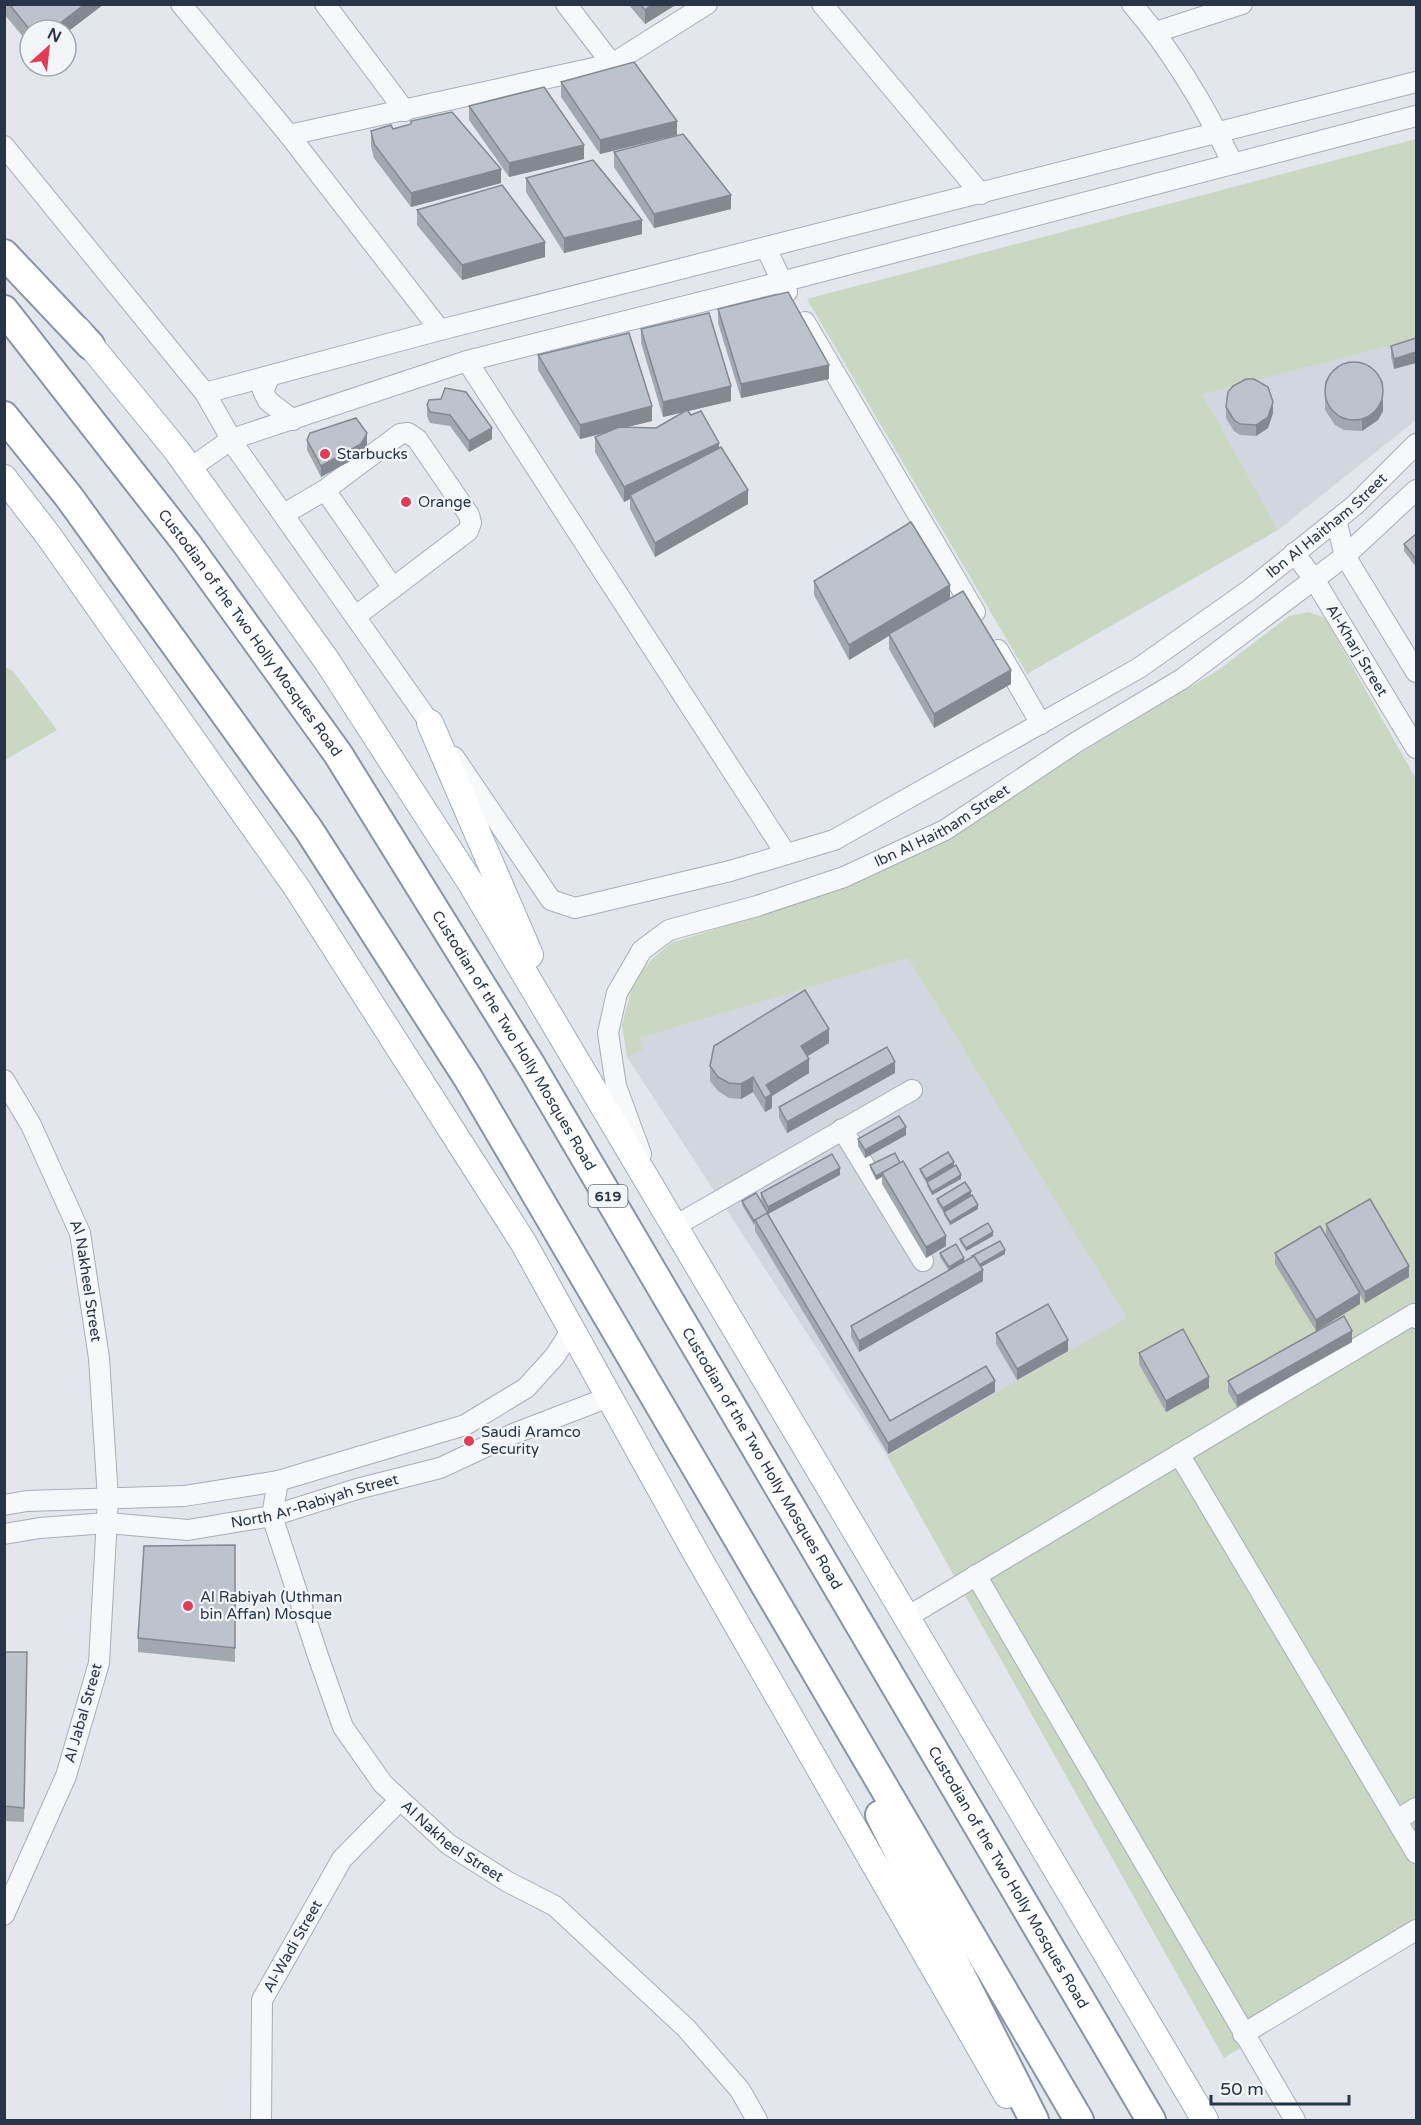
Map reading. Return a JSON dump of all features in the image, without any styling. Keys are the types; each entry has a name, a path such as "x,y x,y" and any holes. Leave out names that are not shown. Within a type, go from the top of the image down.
{"highway":[{"path":"4,254 90,345"},
{"name":"Custodian of the Two Holly Mosques Road","path":"4,310 187,544 338,753 532,1067 1151,2121"},
{"path":"4,416 69,497 309,830 468,1078 1079,2121"},
{"path":"757,1569 1034,2121"}],"main road":[{"path":"4,238 189,469 327,661 472,885 1205,2121"},
{"path":"4,478 48,535 297,888 523,1242 1022,2121"},
{"path":"430,723 572,1052"}],"street":[{"path":"182,4 289,135 440,330"},
{"path":"325,4 405,111"},
{"path":"566,4 612,64"},
{"path":"289,135 612,64 707,4"},
{"path":"822,4 981,194"},
{"path":"1132,4 1156,32 1218,134 1233,164"},
{"path":"1156,32 1233,6"},
{"path":"205,393 440,330 1416,82"},
{"path":"189,469 232,440 467,361 1416,117"},
{"path":"4,146 205,393 232,440 430,723"},
{"path":"766,248 781,282 1041,724"},
{"path":"467,361 786,854"},
{"path":"270,376 263,391 268,402 293,420"},
{"path":"284,514 325,490 400,434 408,433 417,439 469,515 471,523 468,531 356,616"},
{"name":"Ibn Al Haitham Street","path":"430,723 552,900 574,908 730,871 834,840 1139,668 1248,591 1294,554 1336,520 1416,444"},
{"path":"325,490 393,588"},
{"name":"Ibn Al Haitham Street","path":"654,1191 616,1086 608,1033 617,993 642,950 669,930 757,906 844,877 945,830 1075,743 1182,679 1345,556 1416,490"},
{"path":"1336,520 1345,556 1416,672"},
{"name":"Al-Kharj Street","path":"1294,554 1314,579 1416,748"},
{"name":"Al Nakheel Street","path":"4,1080 32,1125 80,1233 99,1358 108,1499"},
{"path":"675,1226 912,1090"},
{"path":"842,1129 923,1261"},
{"path":"907,1617 1414,1314 1416,1318"},
{"name":"North Ar-Rabiyah Street","path":"4,1505 27,1501 184,1496 278,1481 465,1425 526,1388 555,1356 572,1329"},
{"name":"North Ar-Rabiyah Street","path":"4,1534 40,1528 107,1523 188,1530 272,1516 357,1489 440,1468 513,1434 609,1397"},
{"path":"1179,1454 1416,1853"},
{"name":"Al Nakheel Street","path":"278,1481 272,1516 343,1727 383,1784 448,1844 508,1882 555,1906 686,2028 740,2090 757,2121"},
{"name":"Al Jabal Street","path":"4,1915 66,1776 99,1663 108,1499"},
{"path":"976,1575 1295,2121"},
{"name":"Al-Wadi Street","path":"261,2121 262,2000 342,1859 400,1800"},
{"path":"1397,1820 1416,1808"},
{"path":"1243,2034 1416,1930"}],"shaded area":[{"path":"1416,339 1416,420 1278,530 1201,394"},
{"path":"908,958 1129,1320 887,1456 627,1057 643,1050 640,1038"}],"green space":[{"path":"1416,139 1416,339 1202,394 1278,530 1027,674 807,299"},
{"path":"1309,612 1325,618 1416,779 1416,1940 1224,2058 887,1456 1127,1318 908,958 640,1038 643,1050 627,1057 622,1025 634,980 653,958 671,943 832,892 925,847 1220,669 1289,616"},
{"path":"5,667 13,671 57,730 5,760"}],"building":[{"path":"9,4 85,4 67,18 20,18"},
{"path":"640,4 653,4 645,10"},
{"path":"634,62 677,121 600,140 561,82"},
{"path":"544,87 584,145 509,163 469,106"},
{"path":"452,112 501,169 411,193 374,144 371,131 391,125 393,129 411,124 411,121"},
{"path":"683,134 731,195 654,214 614,152"},
{"path":"593,160 642,220 564,238 526,178"},
{"path":"502,185 545,242 462,265 417,210"},
{"path":"788,292 829,365 741,384 718,309"},
{"path":"709,313 731,386 663,402 641,329"},
{"path":"629,333 652,406 580,425 538,355"},
{"path":"1416,338 1416,352 1394,359 1391,346"},
{"path":"1348,362 1360,362 1375,370 1383,385 1383,397 1375,412 1360,420 1348,420 1333,412 1325,397 1325,385 1333,370"},
{"path":"1246,379 1254,379 1268,387 1273,402 1268,417 1256,425 1240,424 1234,420 1226,407 1228,392 1233,386"},
{"path":"445,388 466,392 492,428 469,441 450,415 430,412 427,405 429,400 441,399"},
{"path":"687,410 691,415 701,411 719,443 624,487 595,437 619,427 656,428"},
{"path":"356,418 367,433 361,444 321,466 307,440 310,433"},
{"path":"721,447 748,490 655,543 630,495"},
{"path":"911,522 950,585 849,645 814,581"},
{"path":"1416,534 1416,559 1404,544"},
{"path":"963,591 1011,670 934,714 889,634"},
{"path":"805,990 829,1029 801,1046 809,1059 766,1085 772,1094 765,1098 753,1077 741,1084 729,1083 718,1077 710,1066 714,1046"},
{"path":"887,1047 895,1062 787,1122 779,1107"},
{"path":"899,1116 906,1127 865,1150 858,1139"},
{"path":"948,1152 954,1162 926,1179 920,1169"},
{"path":"895,1153 900,1163 876,1176 870,1165"},
{"path":"832,1154 840,1168 768,1207 761,1193"},
{"path":"903,1161 946,1236 926,1247 882,1173"},
{"path":"956,1165 961,1175 932,1192 927,1182"},
{"path":"965,1182 971,1191 943,1208 937,1199"},
{"path":"756,1193 768,1213 754,1221 742,1201"},
{"path":"972,1195 978,1205 950,1222 944,1212"},
{"path":"1370,1199 1409,1266 1365,1292 1326,1224"},
{"path":"767,1213 890,1421 986,1366 995,1381 888,1443 755,1220"},
{"path":"988,1223 993,1232 966,1248 960,1239"},
{"path":"1320,1226 1360,1293 1316,1320 1275,1253"},
{"path":"1000,1241 1005,1250 979,1265 972,1256"},
{"path":"956,1244 964,1258 949,1267 940,1253"},
{"path":"974,1256 983,1270 859,1341 851,1326"},
{"path":"1048,1304 1068,1340 1017,1369 996,1333"},
{"path":"1344,1316 1352,1331 1237,1396 1228,1381"},
{"path":"1183,1329 1209,1377 1166,1401 1139,1353"},
{"name":"Al Rabiyah (Uthman bin Affan) Mosque","path":"235,1545 235,1648 138,1638 144,1546"},
{"path":"4,1652 27,1652 24,1808 4,1806"}],"place":[{"name":"Starbucks","path":"325,454"},
{"name":"Orange","path":"406,502"},
{"name":"Saudi Aramco Security","path":"469,1441"},
{"name":"Al Rabiyah (Uthman bin Affan) Mosque","path":"188,1606"}]}
